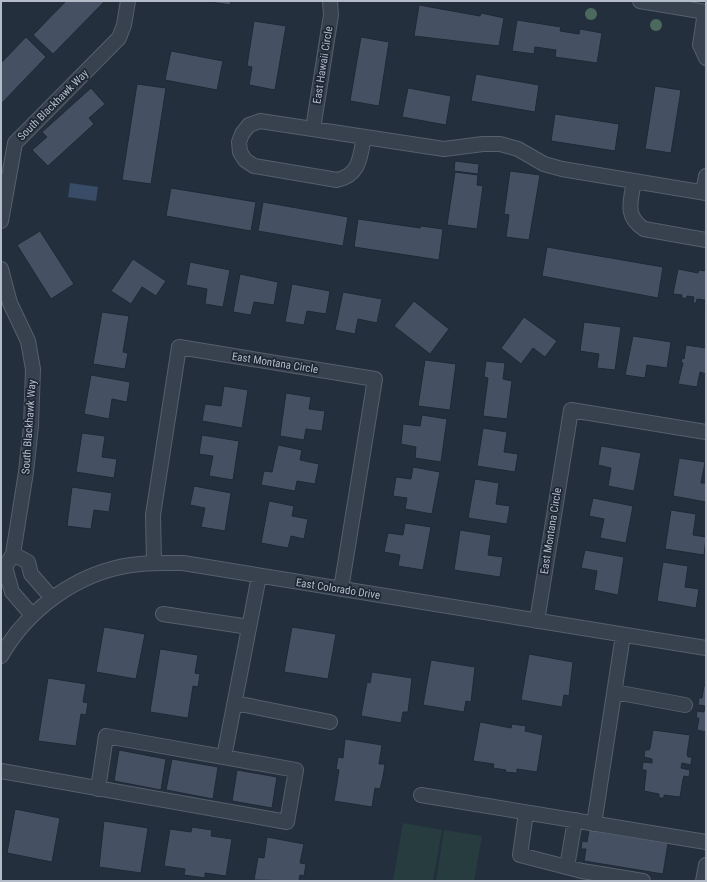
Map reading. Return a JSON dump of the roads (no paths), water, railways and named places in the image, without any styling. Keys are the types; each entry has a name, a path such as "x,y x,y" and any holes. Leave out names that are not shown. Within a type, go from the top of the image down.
{"street":[{"name":"South Blackhawk Way","path":"1,221 14,143 119,38 124,25 128,1"},
{"name":"East Hawaii Circle","path":"313,129 331,15 330,1"},
{"path":"640,1 706,12 700,45 706,58"},
{"path":"364,137 359,162 354,172 345,178 337,180 254,166 245,160 240,152 239,142 242,134 249,125 260,121 444,149 483,144 500,144 518,149 544,164 562,169 705,193 706,176"},
{"path":"634,181 630,209 631,217 636,224 644,229 706,240"},
{"name":"South Blackhawk Way","path":"1,269 6,302 28,341 34,369 27,465 5,567 12,592 32,615"},
{"name":"East Montana Circle","path":"154,562 153,515 179,347 375,379 341,589"},
{"name":"East Montana Circle","path":"536,621 571,410 706,432"},
{"path":"7,555 28,562 31,574 52,598"},
{"name":"East Colorado Drive","path":"1,656 12,639 32,615 52,598 76,583 102,572 130,565 154,562 183,564 706,648"},
{"path":"224,757 259,576"},
{"path":"164,614 249,627"},
{"path":"594,824 623,635"},
{"path":"615,692 685,705"},
{"path":"235,703 330,722"},
{"path":"1,772 98,789 287,822 296,770 106,736 98,789"},
{"path":"421,795 706,842"},
{"path":"526,813 520,855 567,867 643,881"},
{"path":"567,867 575,820"},
{"path":"703,881 706,865"}],"water":[{"path":"70,183 98,187 96,201 68,197"}]}
